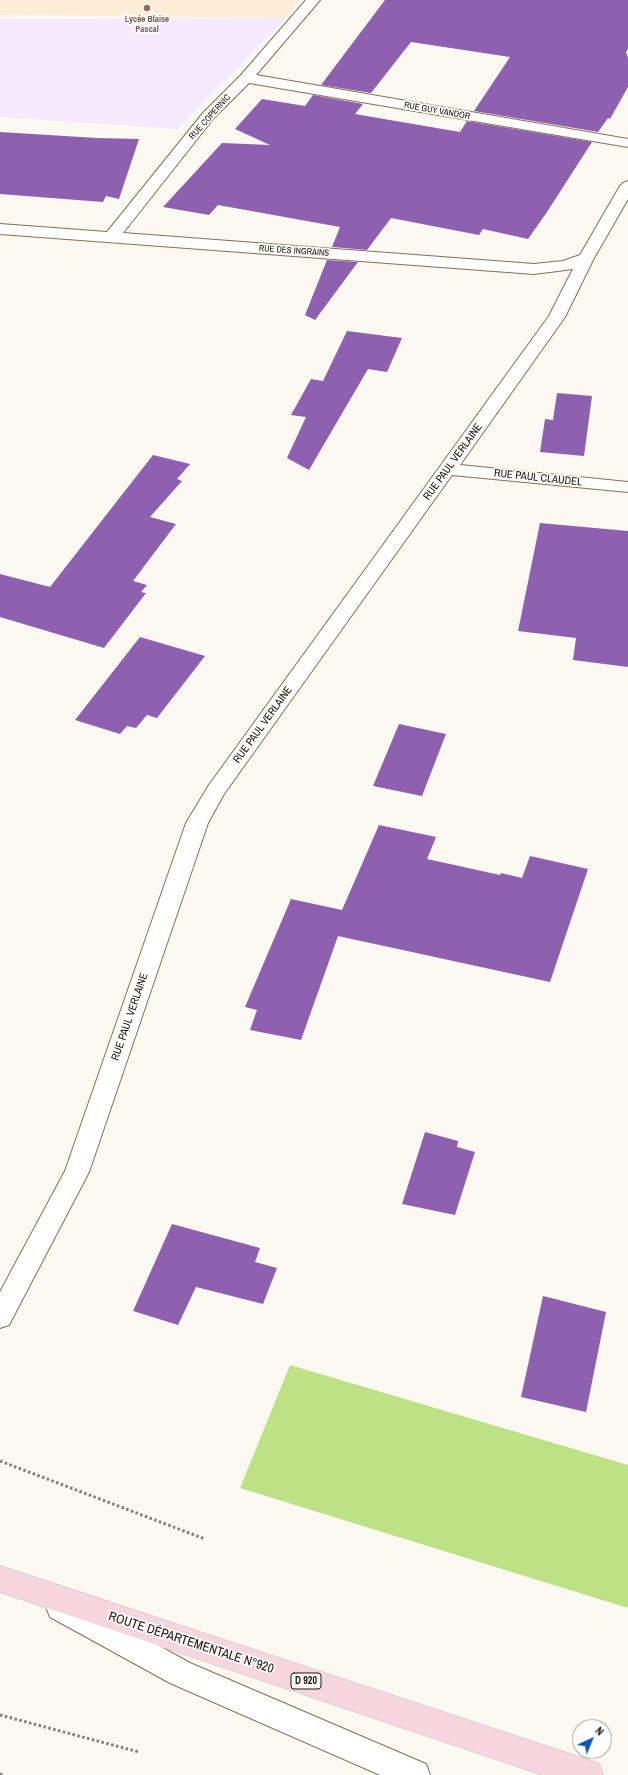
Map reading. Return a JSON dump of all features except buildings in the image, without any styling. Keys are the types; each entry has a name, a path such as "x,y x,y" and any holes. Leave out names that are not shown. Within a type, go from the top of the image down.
{"main road":[{"name":"ROUTE DÉPARTEMENTALE N°920","path":"13,1583 588,1775"}],"street":[{"name":"RUE COPERNIC","path":"112,237 208,116 246,78 312,0"},
{"name":"RUE GUY VANDOR","path":"246,78 628,143"},
{"name":"RUE PAUL VERLAINE","path":"0,1317 77,1172 197,823 216,790 557,317 586,258 622,209 628,186"},
{"name":"RUE DES INGRAINS","path":"0,229 534,269 566,266 586,258"},
{"name":"RUE PAUL CLAUDEL","path":"448,469 628,487"},
{"path":"13,1583 180,1673 415,1775"}],"path":[{"path":"0,1462 205,1540"},
{"path":"0,1715 139,1752"},
{"path":"0,1774 4,1775"}],"shaded area":[{"name":"Lycée Blaise Pascal","path":"0,0 300,0 285,18 0,15"},
{"path":"286,18 178,129 0,117 0,19"}],"green space":[{"path":"290,1365 628,1465 628,1608 240,1488"}],"place":[{"name":"Lycée Blaise Pascal","path":"147,8"}]}
